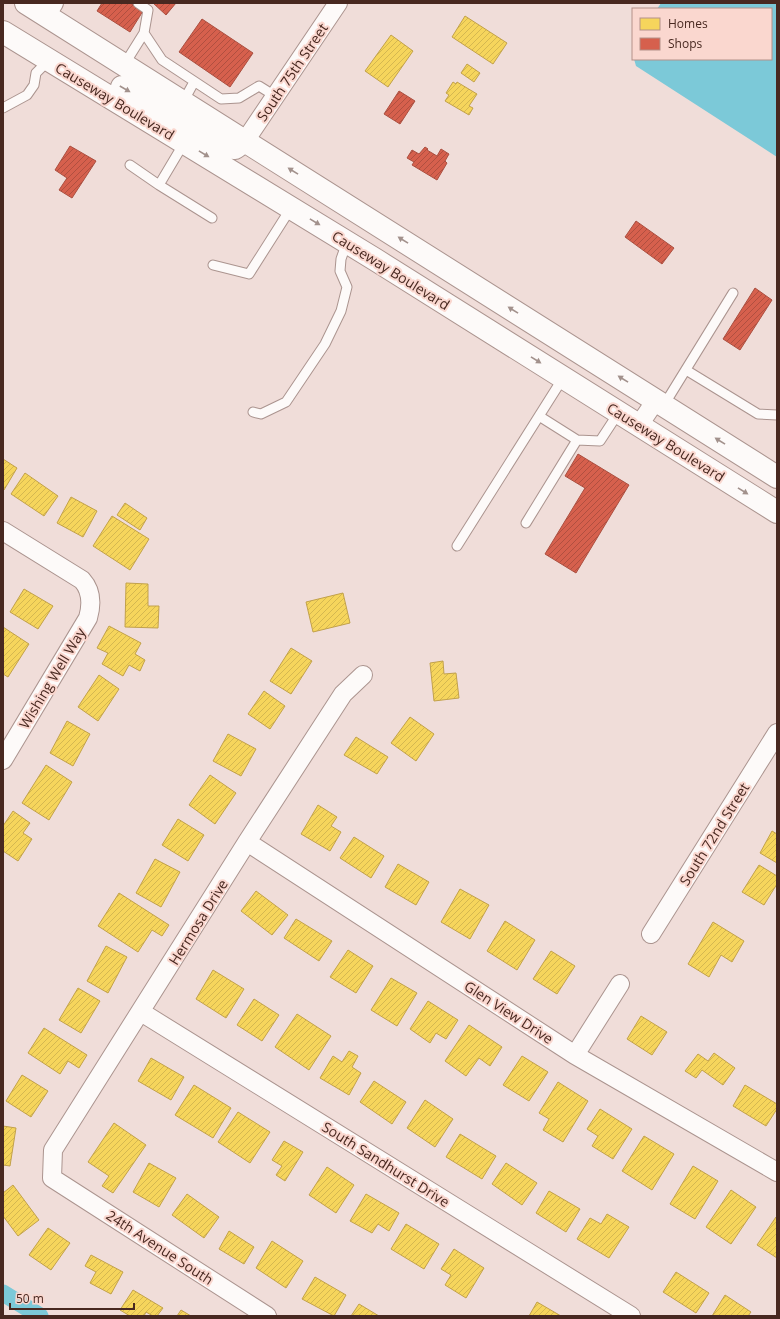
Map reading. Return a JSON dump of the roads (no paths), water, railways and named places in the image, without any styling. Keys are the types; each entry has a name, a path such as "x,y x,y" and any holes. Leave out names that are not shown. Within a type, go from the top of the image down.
{"main road":[{"path":"26,3 50,9 124,65 777,477"},
{"path":"9,36 43,42 220,146 235,148 245,141"},
{"name":"Causeway Boulevard","path":"9,36 347,242 777,512"}],"street":[{"name":"South 75th Street","path":"245,141 338,3"},
{"path":"639,425 660,403"},
{"name":"Wishing Well Way","path":"3,531 82,580 89,590 91,608 88,618 3,760"},
{"name":"Hermosa Drive","path":"52,1178 54,1150 247,842 342,694 363,675"},
{"name":"South 72nd Street","path":"651,934 777,733"},
{"name":"Glen View Drive","path":"247,842 575,1055 777,1172"},
{"path":"575,1055 620,984"},
{"name":"South Sandhurst Drive","path":"141,1012 631,1316"},
{"name":"24th Avenue South","path":"52,1178 267,1316"}],"lane":[{"path":"124,65 144,33 148,10 138,3"},
{"path":"144,33 162,60 221,100 239,98 259,86 275,96"},
{"path":"3,108 27,95 34,85 36,73 49,60"},
{"path":"183,102 194,82"},
{"path":"159,185 184,143"},
{"path":"130,165 212,218"},
{"path":"213,265 249,274 291,208"},
{"path":"253,412 261,414 286,402 325,344 343,305 347,287 340,272 341,259 347,242"},
{"path":"660,403 686,370 733,293"},
{"path":"686,370 758,414 777,415"},
{"path":"457,546 564,377"},
{"path":"539,416 577,440 600,441 619,412"},
{"path":"526,523 577,440"}],"water":[{"path":"661,3 777,3 777,157 636,66 634,60 772,60 772,8 658,8"}],"waterway":[{"path":"3,1293 40,1316"}]}
